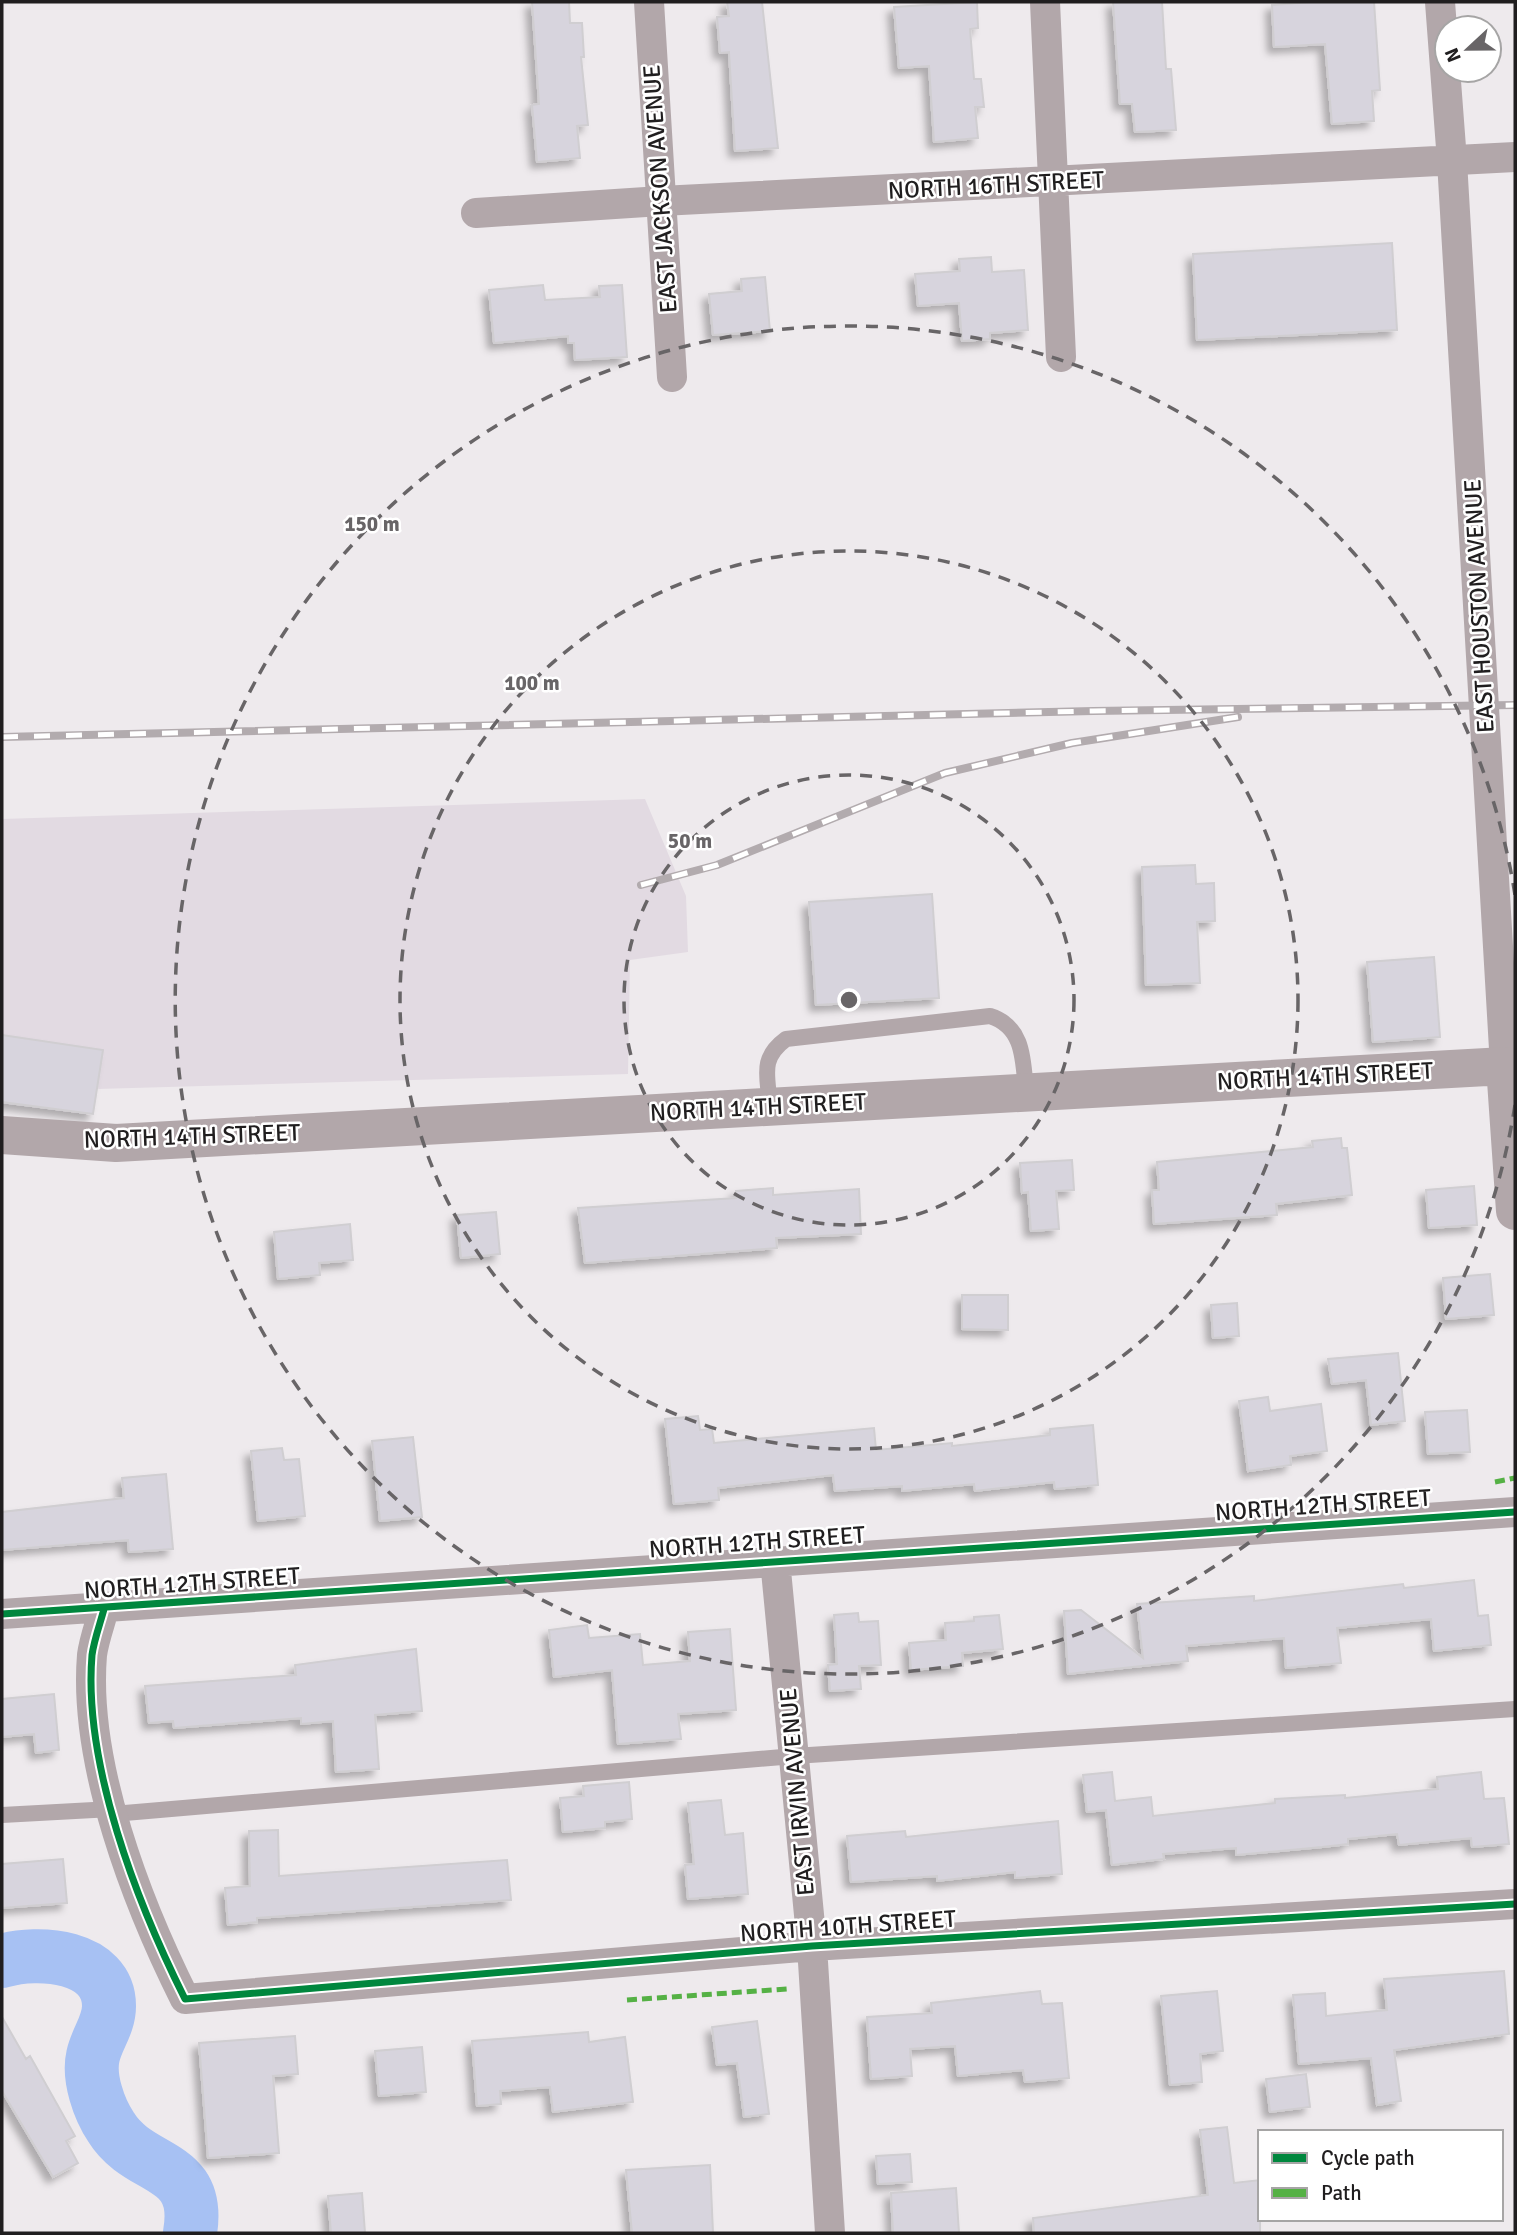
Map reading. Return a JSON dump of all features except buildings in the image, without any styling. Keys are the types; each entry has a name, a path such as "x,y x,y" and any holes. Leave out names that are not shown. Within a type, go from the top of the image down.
{"street":[{"name":"EAST JACKSON AVENUE","path":"649,2 672,377"},
{"path":"1045,2 1061,357"},
{"name":"EAST HOUSTON AVENUE","path":"1440,2 1510,1065 1515,1211"},
{"name":"NORTH 16TH STREET","path":"476,214 661,201 1054,183 1515,157"},
{"name":"NORTH 14TH STREET","path":"2,1135 116,1143 1510,1065"},
{"name":"NORTH 12TH STREET","path":"2,1614 1515,1512"},
{"name":"EAST IRVIN AVENUE","path":"775,1560 812,1946 830,2233"},
{"path":"104,1609 92,1653 92,1715 113,1811"},
{"name":"NORTH 10TH STREET","path":"113,1811 163,1954 185,1999 812,1946 1515,1904"}],"lane":[{"path":"770,1107 767,1065 771,1050 786,1039 990,1016 1010,1027 1019,1040 1026,1092"},
{"path":"2,1815 113,1811 794,1756 1515,1709"}],"shaded area":[{"path":"645,799 686,896 688,952 630,960 628,1074 97,1089 103,1050 2,1035 2,819"}],"waterway":[{"path":"2,1961 34,1956 69,1960 85,1966 97,1976 106,1989 109,2006 107,2019 95,2049 92,2065 93,2083 102,2111 123,2142 166,2170 187,2192 191,2209 190,2233"}],"railway":[{"path":"2,737 1093,711 1515,705"},
{"path":"641,885 717,865 945,773 1072,743 1238,717"}],"marked path":[{"path":"1495,1482 1515,1478"},
{"path":"627,2000 787,1989"}],"cycle path":[{"path":"2,1614 1515,1512"},
{"path":"104,1609 92,1655 91,1697 105,1786 132,1877 185,1999 812,1946 1515,1904"}]}
